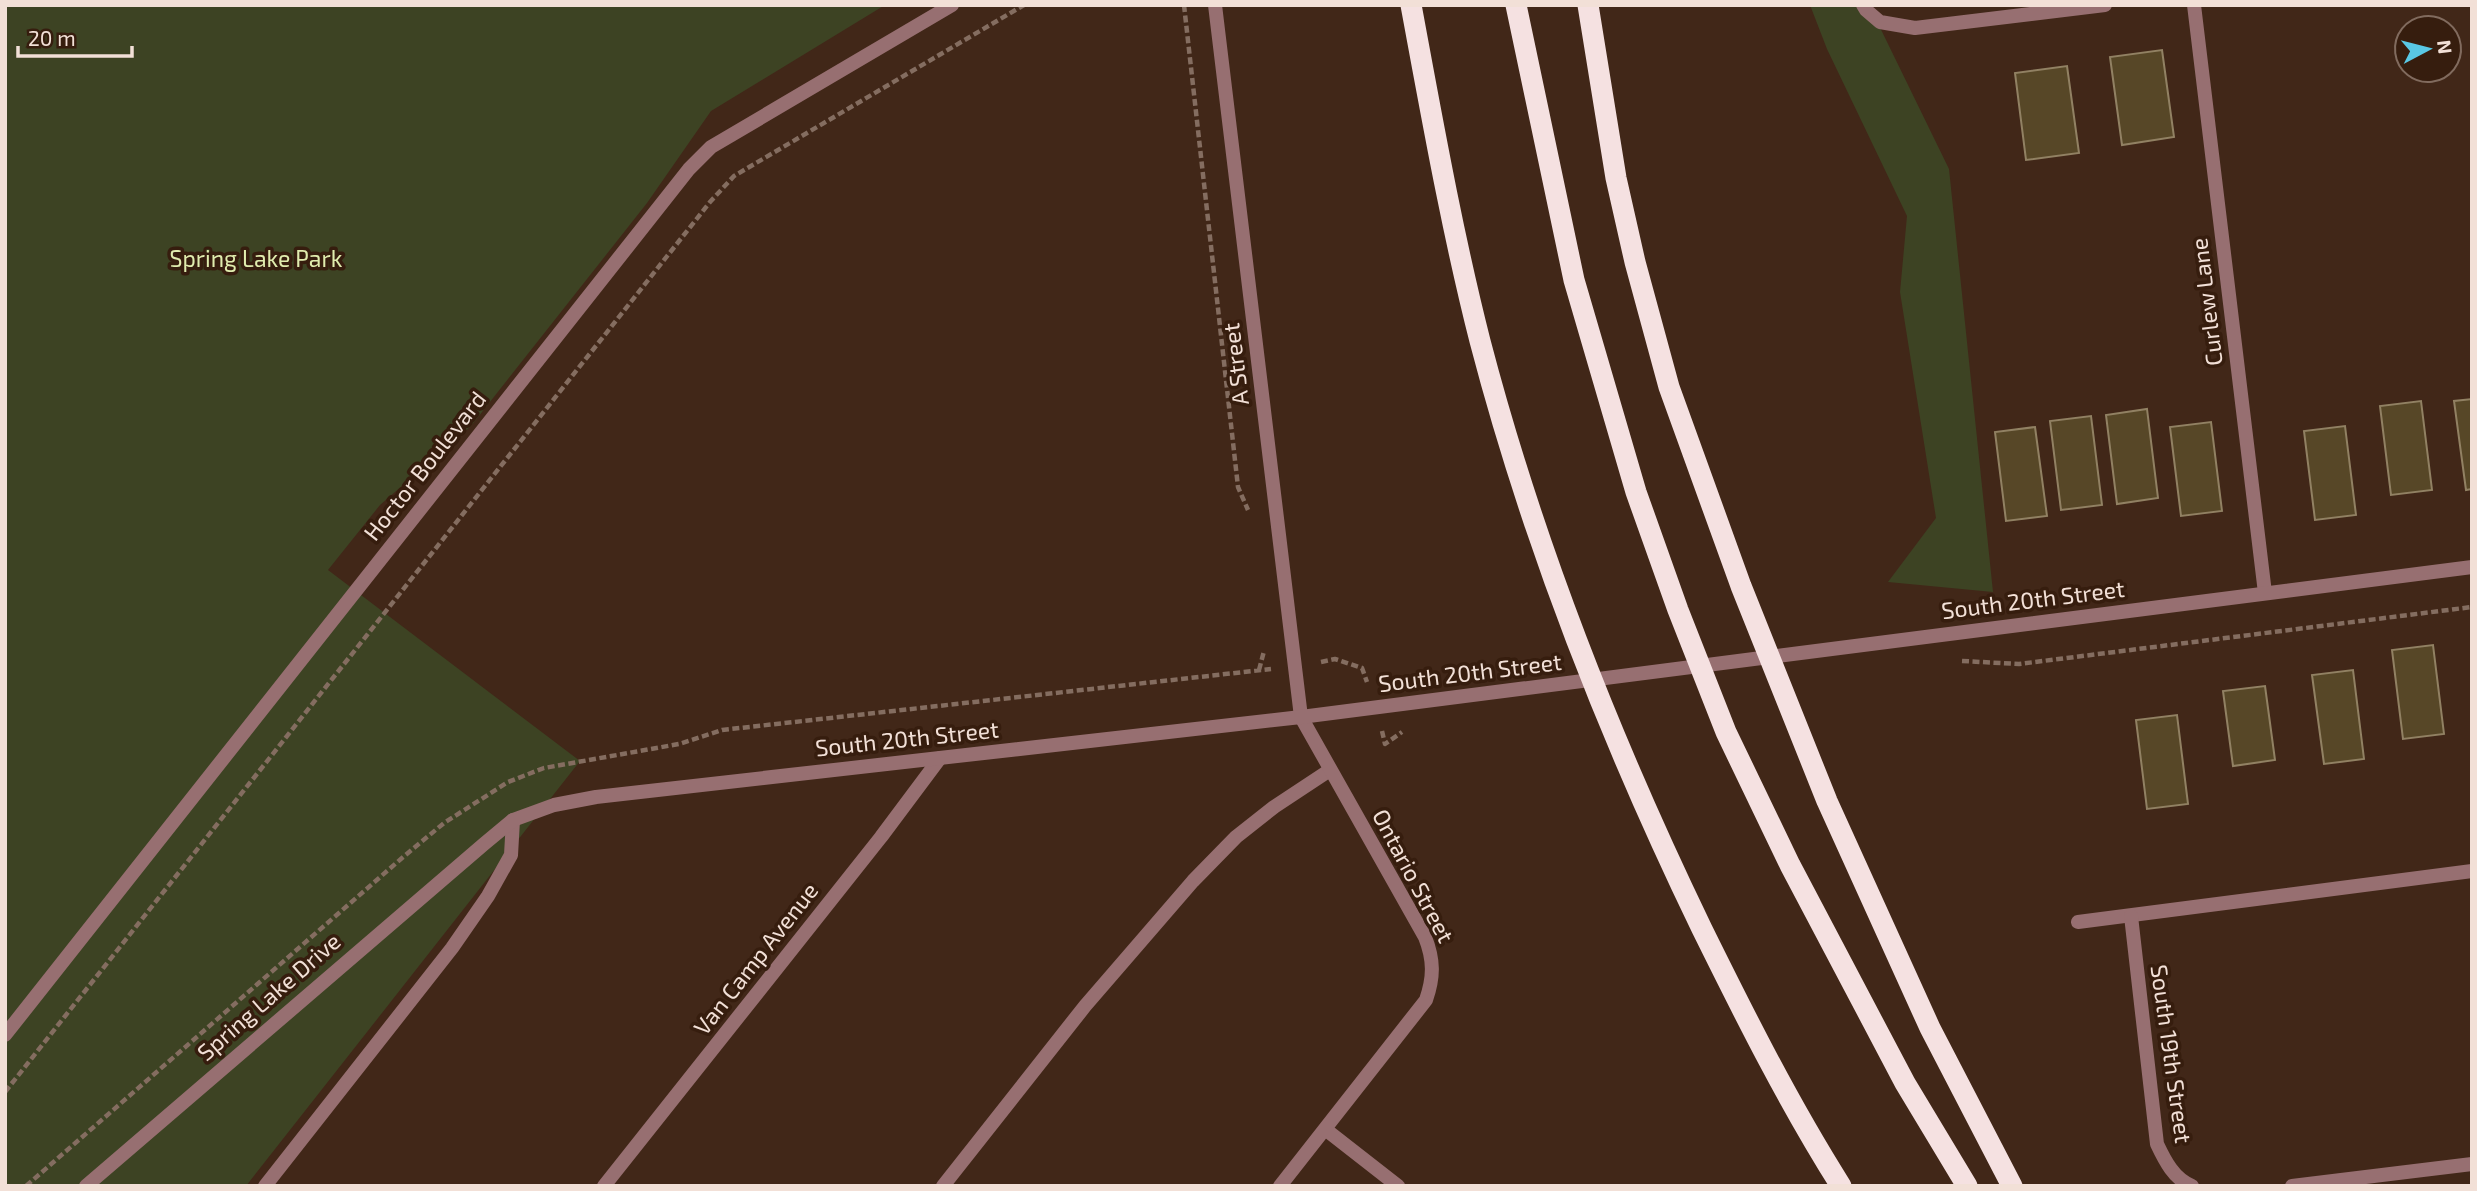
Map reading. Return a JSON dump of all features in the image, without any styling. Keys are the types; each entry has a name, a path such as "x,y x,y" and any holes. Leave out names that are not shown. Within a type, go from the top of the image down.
{"highway":[{"path":"1411,5 1454,229 1481,342 1521,481 1559,590 1607,718 1667,856 1728,983 1815,1145 1841,1186"},
{"path":"1516,5 1574,280 1636,492 1678,610 1726,732 1790,865 1899,1072 1967,1186"},
{"path":"1588,5 1616,178 1635,262 1669,387 1741,586 1827,801 1930,1028 2012,1186"}],"street":[{"name":"Hoctor Boulevard","path":"5,1035 689,169 711,147 952,5"},
{"name":"A Street","path":"1215,5 1301,717"},
{"path":"1863,5 1880,22 1915,28 2105,5"},
{"name":"Curlew Lane","path":"2194,5 2265,593"},
{"name":"South 20th Street","path":"484,844 513,820 554,805 596,797 1376,708 2472,567"},
{"name":"Ontario Street","path":"1280,1186 1426,1000 1433,980 1432,956 1424,937 1301,717"},
{"name":"Van Camp Avenue","path":"604,1186 881,837 940,758"},
{"path":"943,1186 1085,1006 1193,881 1236,837 1274,807 1330,770"},
{"path":"265,1186 452,948 488,896 511,855 513,820"},
{"name":"Spring Lake Drive","path":"86,1186 484,844"},
{"path":"2078,922 2472,871"},
{"name":"South 19th Street","path":"2131,916 2157,1144 2168,1166 2192,1186"},
{"path":"1325,1129 1398,1186"},
{"path":"2292,1186 2472,1164"}],"path":[{"path":"5,1092 718,193 734,176 1024,5"},
{"path":"1184,5 1238,487 1252,520"},
{"path":"1954,660 2019,664 2255,632 2472,607"},
{"path":"1259,670 1265,648"},
{"path":"26,1186 444,823 508,782 544,768 679,744 722,730 1295,666 1335,659 1362,667 1385,744"}],"green space":[{"name":"Spring Lake Park","path":"5,5 885,5 711,111 647,203 471,426 380,505 328,570 580,761 246,1186 5,1186"},
{"path":"1810,5 1869,5 1949,169 1993,592 1888,582 1936,518 1900,292 1907,216 1827,49"}],"building":[{"path":"2162,50 2174,137 2122,145 2110,57"},
{"path":"2067,66 2079,153 2026,160 2015,73"},
{"path":"2472,399 2472,489 2466,490 2454,401"},
{"path":"2421,401 2432,490 2391,495 2380,406"},
{"path":"2147,409 2158,498 2117,504 2106,415"},
{"path":"2091,416 2102,505 2061,510 2050,421"},
{"path":"2211,422 2222,511 2181,516 2170,427"},
{"path":"2345,426 2356,515 2315,520 2304,431"},
{"path":"2035,427 2047,516 2006,521 1995,432"},
{"path":"2433,645 2444,734 2403,739 2392,650"},
{"path":"2353,670 2364,759 2324,764 2312,675"},
{"path":"2265,686 2275,760 2233,766 2223,691"},
{"path":"2177,715 2188,804 2147,809 2136,720"}]}
